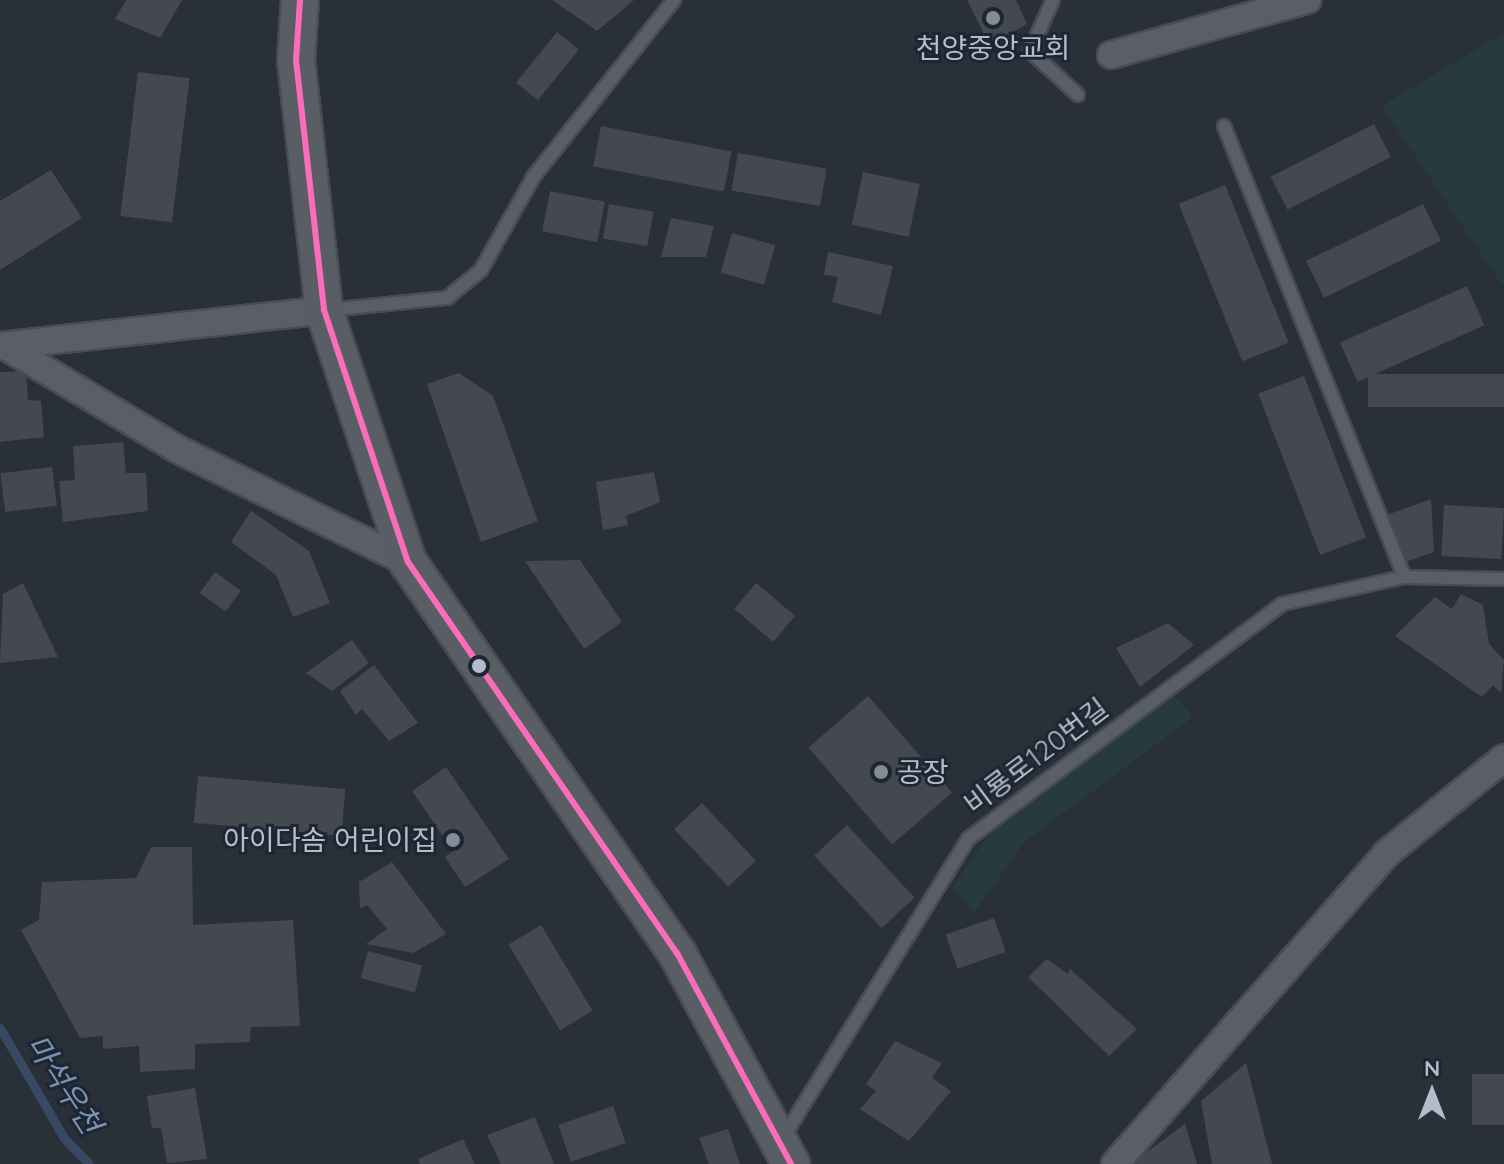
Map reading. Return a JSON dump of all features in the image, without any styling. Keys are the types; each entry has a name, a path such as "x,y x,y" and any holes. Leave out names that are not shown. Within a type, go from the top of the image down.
{"main road":[{"path":"300,0 296,60 324,310 408,562 677,953 786,1153"}],"street":[{"path":"1111,55 1307,0"},
{"path":"3,346 324,310"},
{"path":"3,346 177,449 408,562"},
{"path":"1115,1164 1386,854 1504,758"}],"lane":[{"path":"324,310 447,298 481,270 534,176 674,0"},
{"path":"1053,0 1030,51 1078,95"},
{"path":"1224,126 1404,577"},
{"name":"비룡로120번길","path":"786,1153 968,839 1282,604 1404,577 1504,579"}],"green space":[{"path":"1504,33 1504,283 1502,285 1382,106"},
{"path":"1174,695 1193,717 1024,842 974,913 952,888 987,837"}],"building":[{"path":"126,0 182,0 160,38 115,19"},
{"path":"552,0 634,0 597,31"},
{"path":"967,0 1016,0 1027,24 989,44"},
{"path":"557,32 579,50 538,100 516,83"},
{"path":"138,72 190,78 172,222 120,216"},
{"path":"1374,124 1391,157 1287,210 1271,177"},
{"path":"601,126 732,151 724,192 593,166"},
{"path":"738,153 827,169 820,206 731,190"},
{"path":"51,170 82,218 0,270 0,201"},
{"path":"863,172 920,184 909,237 852,225"},
{"path":"1225,185 1289,343 1242,361 1179,204"},
{"path":"550,191 605,202 597,242 542,231"},
{"path":"609,204 653,212 647,246 603,238"},
{"path":"1423,204 1441,241 1324,298 1306,261"},
{"path":"671,218 714,226 706,257 661,257"},
{"path":"732,233 775,245 764,285 721,272"},
{"path":"828,252 893,266 881,315 832,302 838,277 824,275"},
{"path":"1467,286 1484,325 1358,382 1340,343"},
{"path":"26,371 28,400 41,401 44,437 0,442 0,372"},
{"path":"459,373 493,396 538,521 481,542 427,384"},
{"path":"1368,374 1504,374 1504,407 1368,407"},
{"path":"1304,376 1366,538 1320,555 1258,394"},
{"path":"123,442 126,473 146,473 148,511 63,522 59,481 75,480 73,446"},
{"path":"52,467 57,506 5,512 0,473"},
{"path":"654,472 660,502 626,516 628,525 603,530 596,482"},
{"path":"1431,499 1434,552 1399,564 1384,516"},
{"path":"1444,505 1504,508 1501,559 1441,556"},
{"path":"251,511 309,551 330,603 293,617 276,575 231,542"},
{"path":"580,560 622,622 584,649 525,561"},
{"path":"215,572 241,591 226,612 200,593"},
{"path":"23,583 58,657 0,663 3,594"},
{"path":"756,583 795,616 773,642 734,609"},
{"path":"1461,594 1483,605 1489,644 1504,660 1501,693 1493,685 1482,697 1395,636 1435,597 1452,609"},
{"path":"1168,623 1194,645 1140,687 1116,648"},
{"path":"352,640 369,663 332,691 306,673"},
{"path":"374,665 418,723 389,741 362,709 356,715 340,691"},
{"name":"공장","path":"868,696 952,793 892,844 808,748"},
{"path":"446,767 509,859 465,887 445,857 453,851 412,791"},
{"path":"198,776 345,789 341,836 194,823"},
{"path":"702,803 756,861 728,887 674,829"},
{"path":"847,825 915,897 882,928 814,856"},
{"path":"151,847 192,847 193,925 293,920 300,1026 251,1027 250,1042 195,1044 195,1069 140,1072 139,1046 103,1049 103,1036 80,1038 21,930 39,920 42,882 136,878"},
{"path":"392,862 446,934 413,953 366,944 387,929 367,905 360,908 359,882"},
{"path":"994,918 1006,952 957,969 946,935"},
{"path":"541,925 593,1011 560,1030 508,945"},
{"path":"368,951 422,965 415,993 361,978"},
{"path":"1047,959 1068,974 1070,969 1137,1029 1109,1056 1028,977"},
{"path":"895,1041 942,1063 932,1078 951,1091 909,1141 860,1109 876,1091 866,1084"},
{"path":"1246,1063 1272,1164 1212,1164 1201,1101"},
{"path":"1472,1074 1504,1074 1504,1125 1472,1125"},
{"path":"195,1088 207,1159 167,1163 161,1128 152,1128 147,1096"},
{"path":"613,1106 626,1143 571,1162 558,1125"},
{"path":"535,1117 554,1164 501,1164 487,1135"},
{"path":"1185,1124 1197,1164 1137,1164 1136,1160"},
{"path":"728,1129 740,1164 709,1164 699,1138"},
{"path":"463,1139 475,1164 420,1164 418,1159"}],"waterway":[{"name":"마석우천","path":"0,1028 64,1138 89,1164"}],"transit line":[{"path":"300,0 296,60 324,310 408,562 677,953 791,1164"}],"place":[{"name":"천양중앙교회","path":"993,18"},
{"name":"공장","path":"881,772"},
{"name":"아이다솜 어린이집","path":"453,840"}]}
